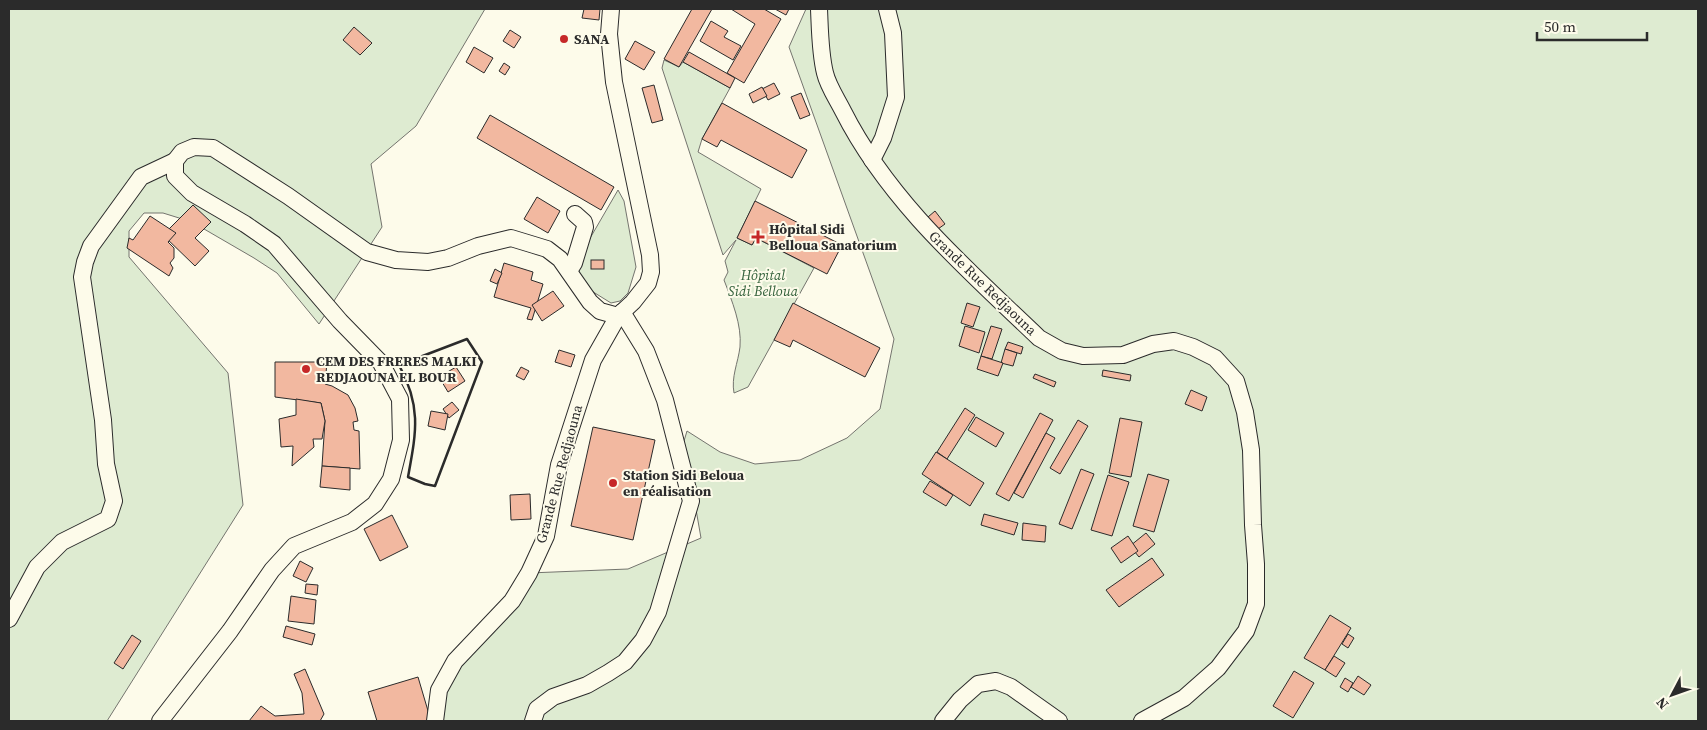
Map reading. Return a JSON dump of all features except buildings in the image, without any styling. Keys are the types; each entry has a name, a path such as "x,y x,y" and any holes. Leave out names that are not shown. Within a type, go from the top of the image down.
{"street":[{"name":"Grande Rue Redjaouna","path":"435,721 439,690 455,661 512,601 529,573 546,536 559,465 593,360 620,314 648,284 651,272 650,256 614,82 609,34 611,9"},
{"name":"Grande Rue Redjaouna","path":"820,9 825,75 856,136 890,184 925,227 1039,338 1062,351 1083,356 1123,355 1153,344 1174,342 1193,347 1215,358 1236,381 1245,412 1251,450 1256,604 1246,631 1218,668 1184,698 1142,721"},
{"path":"872,160 883,138 896,97 892,33 887,9"},
{"path":"9,619 37,567 62,542 108,519 114,501 106,464 103,420 82,277 91,246 140,177 175,161 182,152 194,147 214,148 288,196 367,252 396,260 428,262 448,258 478,246 511,238 547,249 560,259 590,302 600,311 620,314 646,350 665,400 691,502 658,612 644,640 625,662 587,685 553,697 537,709 533,721"},
{"path":"160,721 230,631 272,570 294,546 352,522 375,504 391,479 401,440 400,399 381,364 340,321 274,244 245,224 192,193 175,176 175,161"},
{"path":"569,271 574,263 585,227 584,222 575,214"},
{"path":"943,721 960,700 978,684 996,681 1011,687 1059,721"}],"green space":[{"path":"9,9 485,9 416,126 371,164 382,227 319,324 277,273 192,222 163,213 144,213 129,231 129,257 228,373 243,505 107,721 9,721"},
{"path":"806,9 1698,9 1698,721 435,721 439,690 529,573 628,569 701,538 684,441 687,431 720,452 755,464 800,460 847,438 880,409 894,339 789,47"},
{"name":"Hôpital Sidi Belloua","path":"664,60 679,67 683,62 730,88 702,139 698,152 761,189 737,238 752,245 756,238 814,268 748,387 734,393 734,376 740,339 736,313 724,280 728,272 725,261 736,240 723,255 662,68"},
{"path":"618,190 624,201 636,267 628,293 620,301 611,303 590,290 575,270 589,240"}],"wall":[{"path":"467,339 482,362 435,486 425,484 408,477 415,433 414,407 411,394 399,365 467,339"}],"place":[{"name":"SANA","path":"564,39"},
{"name":"Hôpital Sidi Belloua Sanatorium","path":"758,237"},
{"name":"CEM DES FRERES MALKI REDJAOUNA EL BOUR","path":"306,369"},
{"name":"Station Sidi Beloua en réalisation","path":"613,483"}]}
